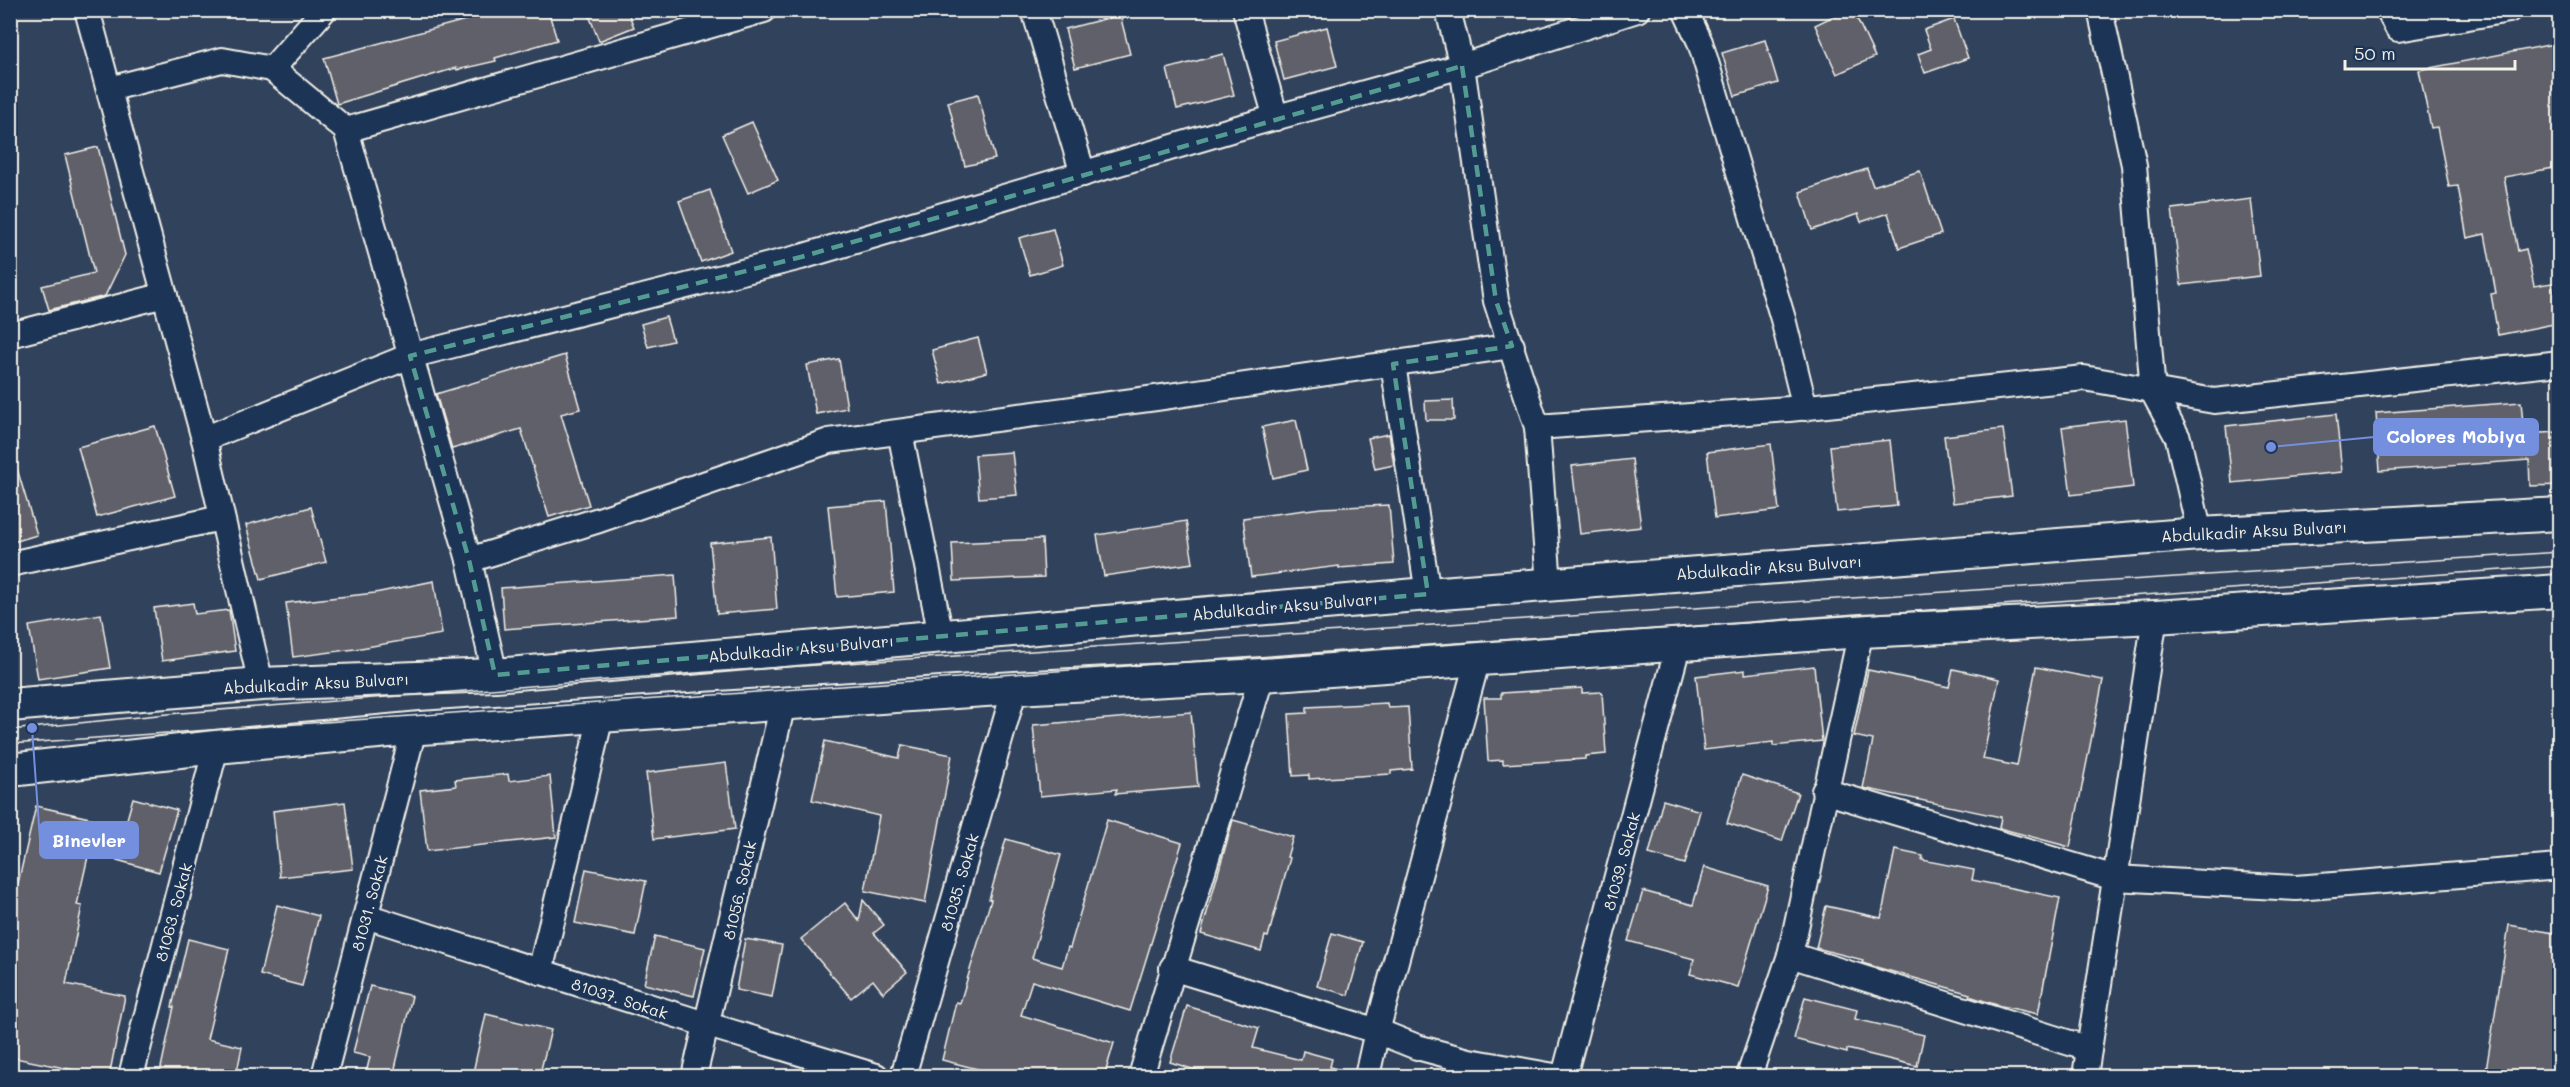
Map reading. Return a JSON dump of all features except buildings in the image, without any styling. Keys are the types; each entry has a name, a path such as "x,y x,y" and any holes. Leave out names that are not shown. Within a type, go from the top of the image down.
{"main road":[{"name":"Abdulkadir Aksu Bulvarı","path":"10,705 261,684 495,675 1428,594 2200,534 2559,514"},
{"path":"10,770 216,747 414,729 1014,688 1262,675 1861,631 2155,617 2559,591"}],"street":[{"path":"87,10 204,439 261,684"},
{"path":"272,69 324,10"},
{"path":"346,130 739,14 764,10"},
{"path":"1034,10 1083,174"},
{"path":"1245,10 1276,117"},
{"path":"1448,10 1462,66 1496,301 1537,427 1549,584"},
{"path":"204,439 410,356 801,257 1276,117 1462,66 1637,10"},
{"path":"1685,10 1700,42 1783,319 1805,408"},
{"path":"2100,10 2134,165 2153,392 2178,438 2200,534"},
{"path":"2388,10 2398,29 2509,10"},
{"path":"109,89 222,60 272,69 346,130 469,560 495,675"},
{"path":"10,334 165,295"},
{"path":"469,560 599,520 829,441 1512,346"},
{"path":"1537,427 1805,408 2084,378 2214,402 2559,363"},
{"path":"1393,364 1428,594"},
{"path":"900,432 941,636"},
{"path":"10,564 221,518"},
{"path":"2085,1077 2155,617"},
{"path":"1749,1077 1790,955 1824,791 1861,631"},
{"name":"81039. Sokak","path":"1564,1077 1678,646"},
{"path":"1367,1077 1377,1031 1478,658"},
{"path":"1141,1077 1262,675"},
{"name":"81035. Sokak","path":"903,1077 1014,688"},
{"name":"81056. Sokak","path":"694,1077 783,704"},
{"path":"540,972 601,716"},
{"name":"81031. Sokak","path":"324,1077 414,729"},
{"name":"81063. Sokak","path":"130,1077 216,747"},
{"path":"1824,791 2115,878 2296,888 2559,867"},
{"name":"81037. Sokak","path":"366,916 876,1077"},
{"path":"1790,955 2090,1048"},
{"path":"1172,968 1377,1031 1417,1047 1469,1061 1554,1077"}],"highlighted area":[{"path":"1462,66 1496,301 1512,346 1393,364 1428,594 495,675 469,560 410,356 801,257"}],"tram line":[{"path":"10,730 168,714 709,672 2560,552"},
{"path":"10,744 2560,566"}],"place":[{"name":"Colores Mobiya","path":"2271,447"},
{"name":"Binevler","path":"32,728"}]}
